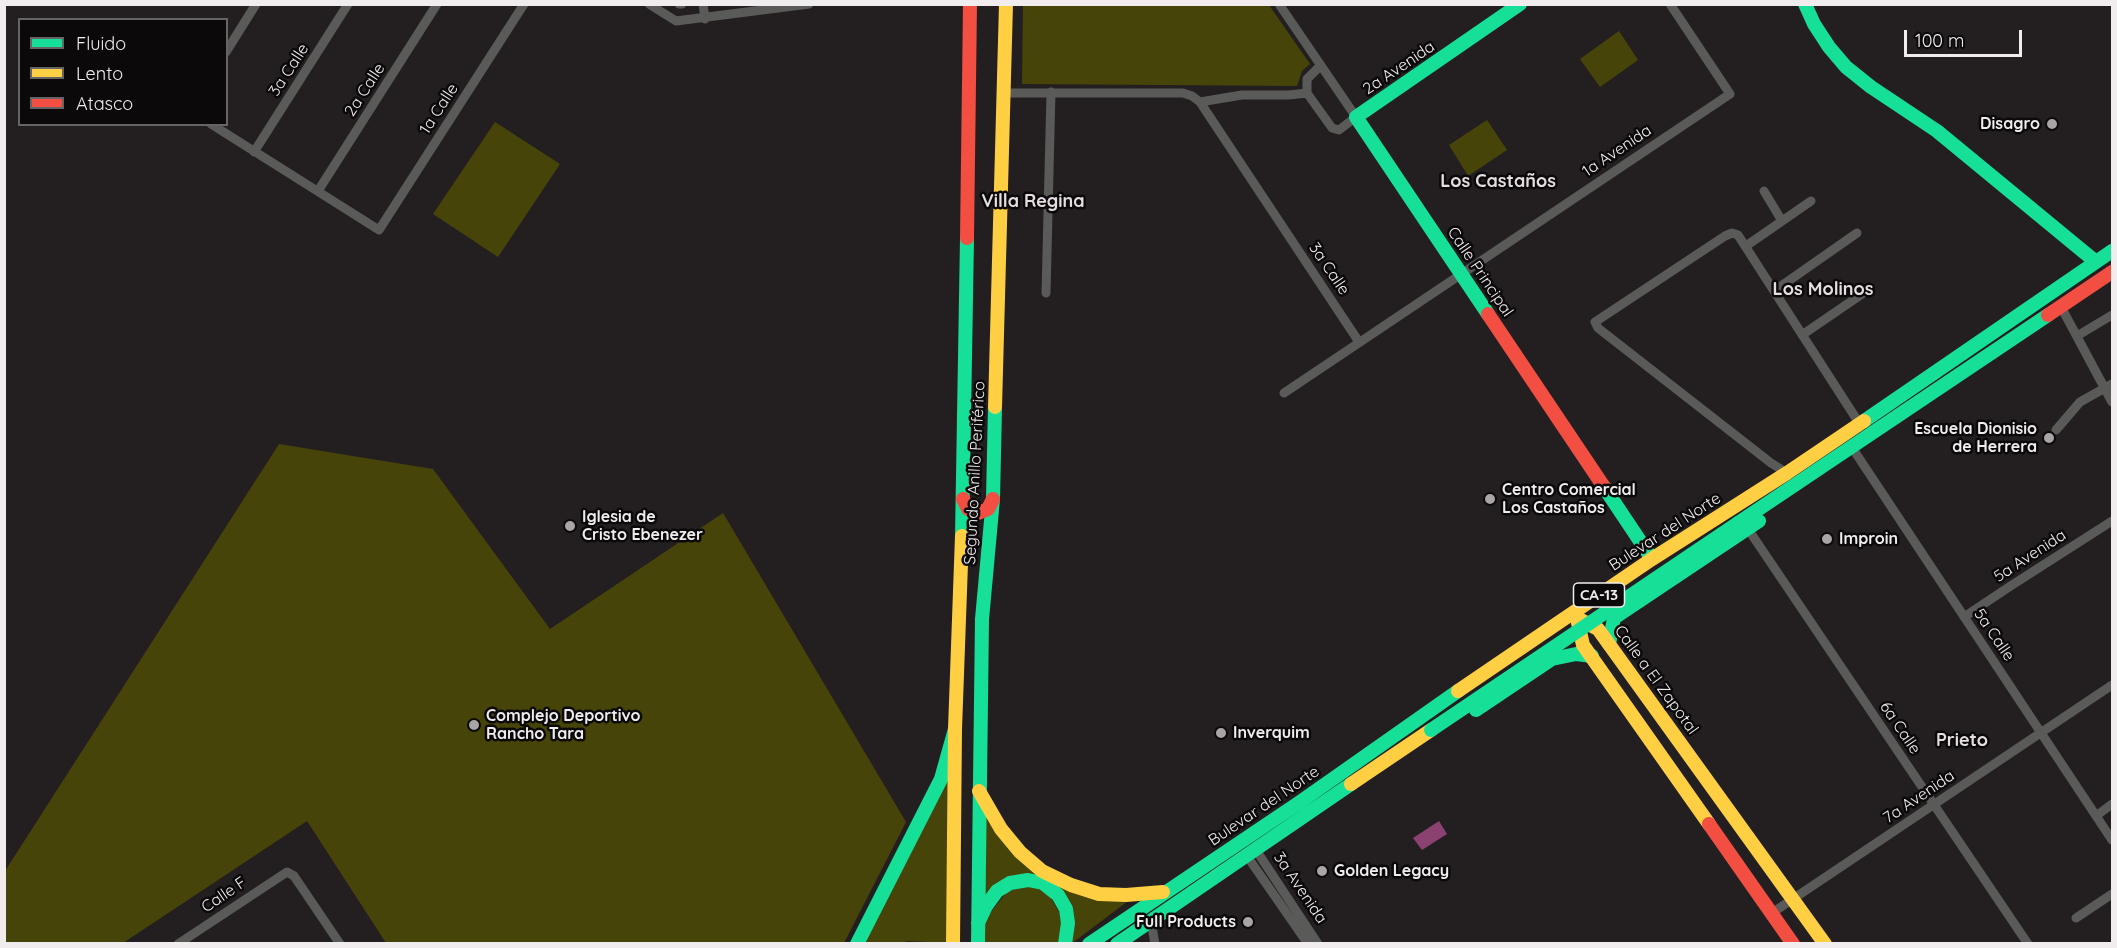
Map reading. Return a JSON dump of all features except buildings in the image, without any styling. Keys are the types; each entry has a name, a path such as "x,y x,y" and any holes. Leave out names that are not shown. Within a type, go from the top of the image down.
{"main road":[{"name":"Segundo Anillo Periférico","path":"953,944 955,729 963,499 970,4"},
{"name":"Segundo Anillo Periférico","path":"978,944 982,619 993,499 1006,4"},
{"name":"2a Avenida","path":"1356,117 1520,4"},
{"path":"1805,4 1824,40 1845,67 1937,131 2096,262"},
{"name":"Calle Principal","path":"1356,117 1652,559"},
{"name":"Bulevar del Norte","path":"1089,944 1300,802 1652,559 1786,472 2112,251"},
{"name":"Bulevar del Norte","path":"1117,944 1425,734 1743,526 1796,484 2060,305 2111,275"},
{"path":"963,499 968,509 978,513 988,509 993,499"},
{"path":"1439,705 1446,704 1595,606 1740,507 1744,500"},
{"path":"1595,606 1595,615 1600,621 1604,622 1614,618 1743,526"},
{"path":"1577,618 1581,640 1793,944"},
{"name":"Calle a El Zapotal","path":"1577,618 1598,629 1825,944"},
{"path":"1609,644 1614,618"},
{"path":"1556,631 1568,633 1572,640 1565,655"},
{"path":"1425,734 1442,732 1552,659 1576,654 1592,656"},
{"path":"857,944 941,779 955,729"},
{"path":"979,791 1000,829 1020,852 1042,871 1071,885 1100,894 1126,895 1167,891"},
{"path":"978,923 986,906 997,891 1010,884 1028,880 1043,883 1058,895 1066,909 1068,923 1065,944"}],"street":[{"path":"228,49 256,4"},
{"name":"3a Calle","path":"254,152 348,4"},
{"name":"2a Calle","path":"318,191 437,4"},
{"path":"649,4 676,21 809,4"},
{"path":"703,4 705,19"},
{"name":"Calle Principal","path":"1279,4 1356,117"},
{"name":"1a Avenida","path":"1284,393 1730,94 1671,4"},
{"name":"1a Calle","path":"318,191 379,230 522,5"},
{"path":"1005,93 1183,93 1196,99 1242,95 1289,95 1306,93 1307,80 1320,66"},
{"path":"1046,293 1051,92"},
{"name":"2a Avenida","path":"1306,93 1332,128 1339,130 1356,117"},
{"name":"3a Calle","path":"1196,99 1359,342"},
{"path":"214,126 318,191"},
{"path":"1764,191 1782,221"},
{"path":"1746,246 1811,201"},
{"path":"1786,472 1767,460 1598,328 1596,322 1725,236 1732,233 1738,235 1859,423"},
{"path":"1774,291 1857,233"},
{"path":"1802,335 1862,294"},
{"path":"2060,305 2109,386 2112,402"},
{"path":"2077,336 2112,315"},
{"path":"2056,430 2080,402 2109,386"},
{"name":"5a Calle","path":"1851,446 2112,840"},
{"name":"5a Avenida","path":"1964,617 2112,521"},
{"name":"6a Calle","path":"1743,526 2028,944"},
{"name":"7a Avenida","path":"1772,913 2112,685"},
{"path":"2096,816 2112,804"},
{"name":"3a Avenida","path":"1252,853 1308,944"},
{"name":"3a Avenida","path":"1252,853 1318,944"},
{"name":"Calle F","path":"178,944 287,872 294,876 340,944"},
{"path":"2076,918 2112,894"},
{"path":"1151,921 1155,944"}],"shaded area":[{"path":"1023,5 1269,5 1310,64 1302,71 1297,86 1022,84"},
{"path":"1619,31 1638,60 1600,87 1580,59"},
{"path":"1487,120 1507,150 1468,176 1449,145"},
{"path":"495,122 560,164 498,257 433,214"},
{"name":"Complejo Deportivo Rancho Tara","path":"279,444 433,469 550,629 723,513 906,822 844,943 386,943 307,821 123,943 5,943 5,871"},
{"path":"952,759 949,943 908,941 898,944 860,944"},
{"path":"985,807 1037,872 1132,898 1071,944 1072,934 1039,878 984,902"},
{"path":"1439,821 1447,834 1422,850 1413,838"},
{"path":"1041,886 1062,910 1061,943 984,944 984,920 1011,887"}],"traffic: fast":[{"path":"1488,314 1356,117 1520,4"},
{"path":"1805,4 1814,24 1846,67 1871,87 1937,131 2096,262"},
{"path":"962,536 967,238"},
{"path":"1864,421 2112,251"},
{"path":"1738,523 2048,315"},
{"path":"978,944 982,619 993,499 995,407"},
{"path":"1604,487 1652,559"},
{"path":"1609,644 1614,618 1759,521"},
{"path":"1431,730 1738,523"},
{"path":"1476,710 1552,659 1576,654 1592,656"},
{"path":"1089,944 1300,802 1458,691"},
{"path":"857,944 941,779 955,729"},
{"path":"1117,944 1351,784"},
{"path":"978,923 986,906 997,891 1010,883 1028,880 1043,883 1058,895 1066,909 1068,923 1065,944"}],"traffic: slow":[{"path":"995,407 1006,4"},
{"path":"1458,691 1652,559 1864,421"},
{"path":"953,944 955,729 962,536"},
{"path":"1577,618 1598,629 1825,944"},
{"path":"1578,623 1583,645 1709,824"},
{"path":"1351,784 1431,730"},
{"path":"979,791 1001,829 1020,852 1042,871 1071,885 1099,894 1126,895 1163,892"}],"traffic: jam":[{"path":"967,238 970,4"},
{"path":"2048,315 2112,272"},
{"path":"1488,314 1604,487"},
{"path":"963,499 968,509 978,513 988,509 993,499"},
{"path":"1709,824 1793,944"}],"place":[{"name":"Disagro","path":"2052,124"},
{"name":"Escuela Dionisio de Herrera","path":"2049,438"},
{"name":"Centro Comercial Los Castaños","path":"1490,499"},
{"name":"Iglesia de Cristo Ebenezer","path":"570,526"},
{"name":"Improin","path":"1827,539"},
{"name":"Complejo Deportivo Rancho Tara","path":"474,725"},
{"name":"Inverquim","path":"1221,733"},
{"name":"Golden Legacy","path":"1322,871"},
{"name":"Full Products","path":"1248,922"}],"district":[{"name":"Los Castaños","path":"1498,182"},
{"name":"Villa Regina","path":"1033,202"},
{"name":"Los Molinos","path":"1823,290"},
{"name":"Prieto","path":"1962,741"}]}
